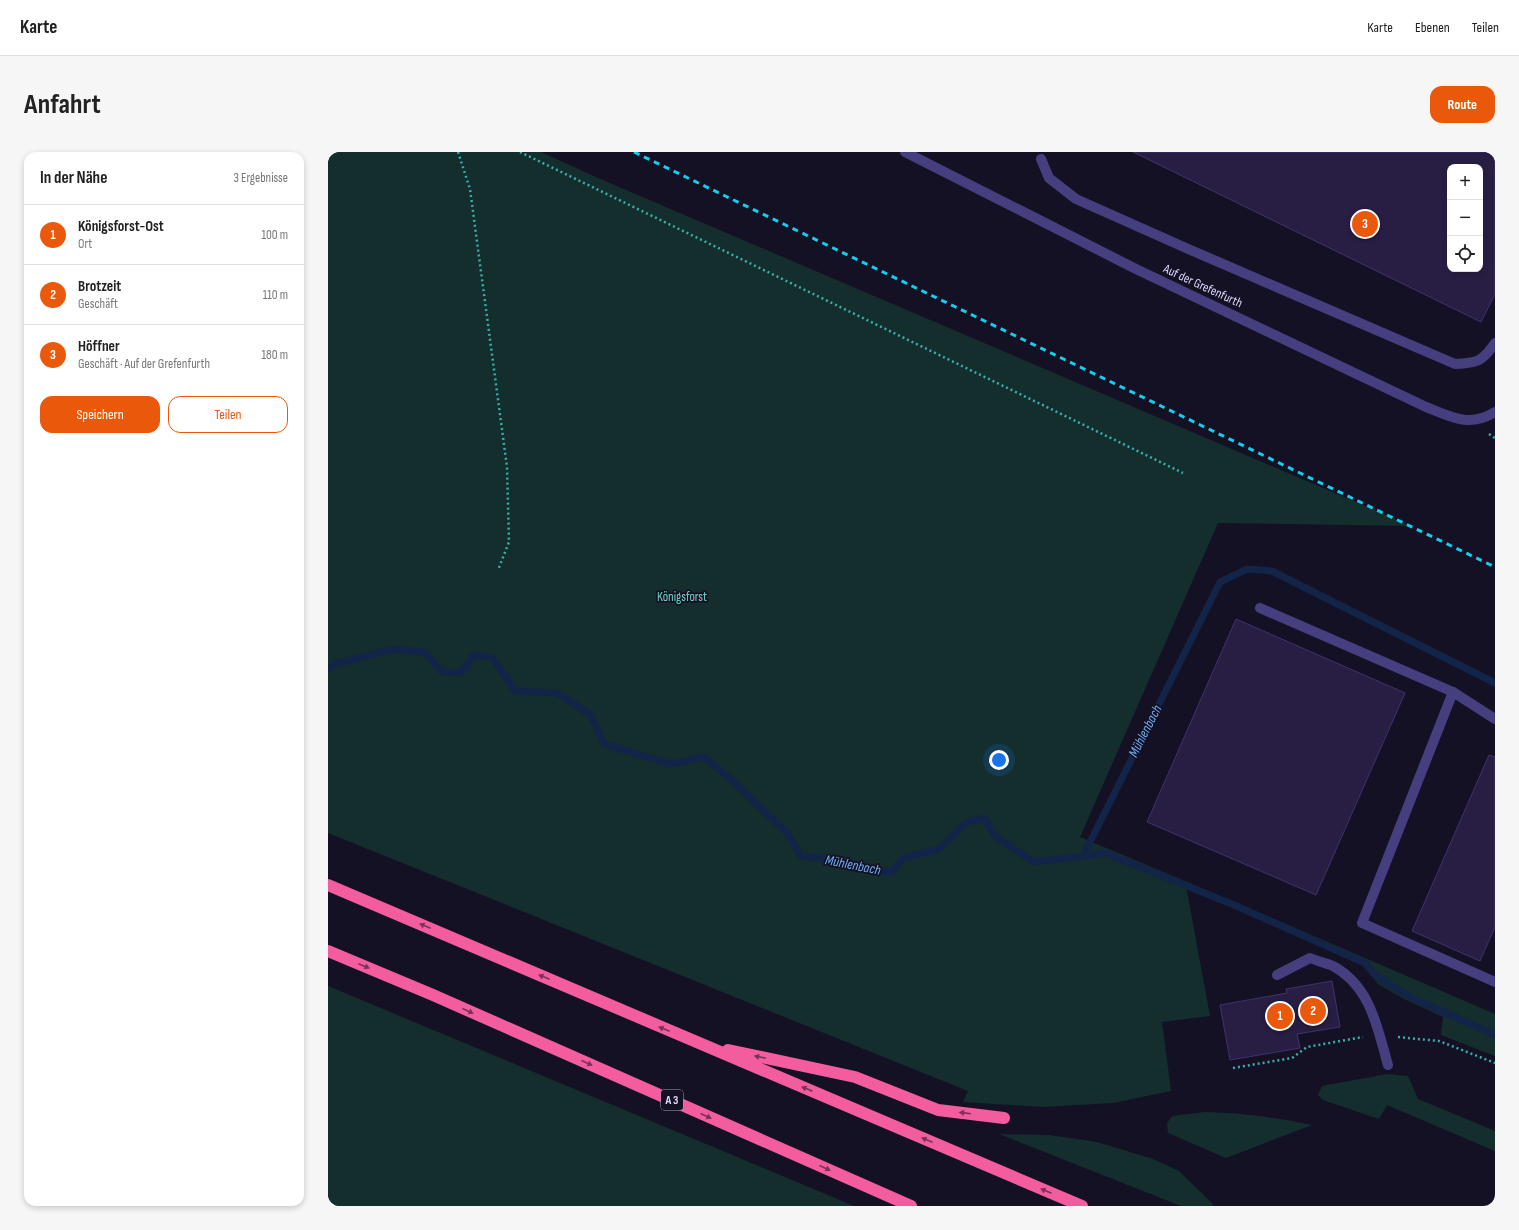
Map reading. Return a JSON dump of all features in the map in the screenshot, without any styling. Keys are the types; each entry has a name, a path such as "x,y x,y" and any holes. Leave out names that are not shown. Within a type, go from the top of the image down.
{"highway":[{"path":"328,885 1082,1206"},
{"name":"A 3","path":"328,950 911,1206"},
{"path":"700,1044 855,1077 938,1110 1004,1118"}],"street":[{"name":"Auf der Grefenfurth","path":"905,152 1136,269 1426,407 1453,418 1470,421 1486,417 1495,412"},
{"path":"1041,159 1049,178 1076,199 1455,364 1475,363 1487,355 1495,343"},
{"path":"1260,608 1453,692 1495,719"},
{"path":"1453,692 1362,923 1495,982"},
{"path":"1277,975 1310,958 1333,966 1355,983 1372,1010 1388,1064"}],"path":[{"path":"458,152 470,189 507,467 509,542 498,570"},
{"path":"520,152 1182,473"}],"green space":[{"name":"Königsforst","path":"328,152 541,152 598,178 1412,526 1218,523 1080,837 1495,1014 1495,1056 1441,1035 1443,1017 1404,999 1378,984 1363,966 1186,886 1210,1016 1162,1022 1171,1091 1113,1103 1043,1107 963,1102 968,1091 328,833"},
{"path":"328,986 854,1206 328,1206"},
{"path":"1387,1074 1408,1076 1418,1099 1495,1131 1495,1151 1387,1105 1379,1119 1323,1100 1318,1095 1322,1086"},
{"path":"1205,1112 1258,1116 1312,1125 1226,1158 1168,1133 1167,1123 1172,1116"},
{"path":"999,1134 1049,1135 1097,1142 1153,1159 1179,1171 1213,1204 1212,1206 1181,1206"}],"building":[{"path":"1133,152 1495,152 1495,294 1481,322"},
{"path":"1236,619 1405,693 1316,895 1147,822"},
{"path":"1489,755 1495,757 1495,927 1480,961 1412,931"},
{"path":"1332,981 1340,1027 1297,1034 1300,1048 1230,1060 1220,1005 1287,993 1286,989"}],"waterway":[{"name":"Mühlenbach","path":"328,670 332,665 393,649 424,652 442,672 461,673 474,655 492,657 515,691 557,693 591,715 604,744 671,764 704,757 733,781 788,834 801,856 840,860 891,873 903,858 939,849 967,822 984,818 996,837 1034,862 1083,856 1220,582 1247,569 1272,571 1495,683"},
{"path":"1083,856 1105,853 1234,905 1365,963 1376,976 1410,997 1495,1035"}],"railway":[{"path":"634,152 1495,567"}],"place":[{"name":"Höffner","path":"1365,224"},
{"name":"Brotzeit","path":"1313,1011"},
{"name":"Königsforst-Ost","path":"1280,1016"}]}
